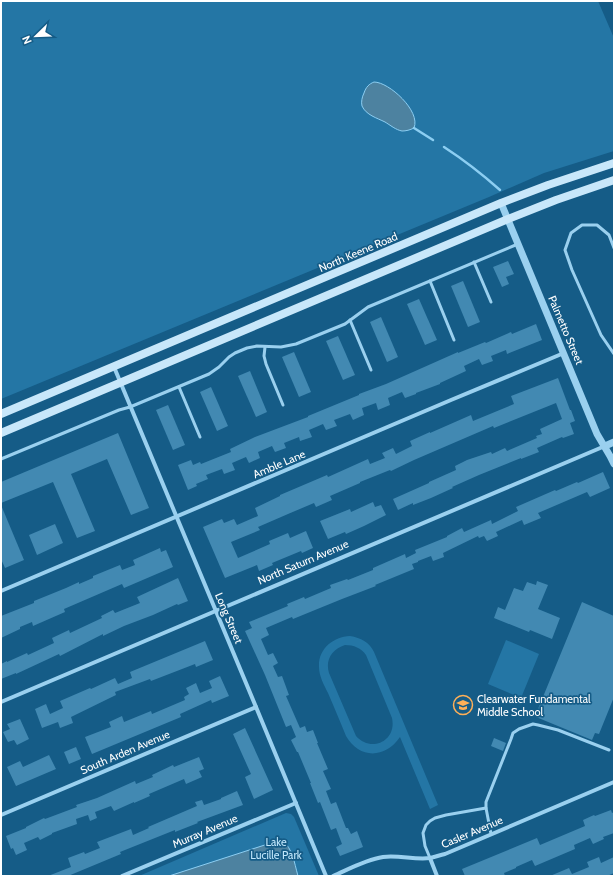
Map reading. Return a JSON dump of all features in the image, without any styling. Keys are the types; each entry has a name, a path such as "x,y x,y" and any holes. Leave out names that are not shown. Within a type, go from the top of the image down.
{"main road":[{"name":"North Keene Road","path":"1,414 501,203 548,185 614,163"},
{"path":"1,433 508,219 556,200 614,180"}],"street":[{"name":"Palmetto Street","path":"501,203 597,434 614,464"},
{"name":"Amble Lane","path":"1,591 564,353"},
{"name":"Long Street","path":"114,367 326,876"},
{"name":"North Saturn Avenue","path":"1,702 614,442"},
{"name":"South Arden Avenue","path":"1,815 256,707"},
{"name":"Casler Avenue","path":"333,876 382,857 398,856 430,858 445,854 614,782"},
{"name":"Murray Avenue","path":"122,876 296,803"},
{"path":"430,858 437,876"}],"lane":[{"path":"614,248 609,235 597,225 582,225 571,233 565,250 572,270 601,335 614,354"},
{"path":"1,459 209,374 234,353 257,346 281,347 296,344 345,324 368,307 518,244"},
{"path":"474,262 491,302"},
{"path":"430,281 454,340"},
{"path":"350,320 371,370"},
{"path":"265,347 264,356 266,364 283,405"},
{"path":"179,387 200,436"},
{"path":"491,834 486,802 513,733 533,724 558,730 609,750"},
{"path":"430,858 425,846 423,833 426,825 430,821 446,815 486,808"}],"green space":[{"path":"1,1 598,1 614,38 614,151 544,173 1,399"},
{"path":"350,636 361,639 370,646 374,652 438,805 430,809 400,737 387,749 372,753 358,749 351,744 346,736 322,680 319,667 321,655 328,645 344,637","holes":["348,645 360,649 366,655 392,718 393,726 391,733 382,742 369,744 356,736 329,673 328,664 333,652 340,647"]},
{"path":"506,640 539,654 521,698 488,684"},
{"name":"Lake Lucille Park","path":"286,813 291,814 294,817 319,876 139,876"}],"shaded area":[{"path":"374,82 388,87 402,99 413,114 415,121 414,128 406,131 395,129 366,112 362,106 363,95 368,86"},
{"path":"282,840 289,847 298,876 169,876 274,842"}],"building":[{"path":"508,261 514,274 506,277 509,284 502,287 493,267"},
{"path":"463,281 480,322 468,327 451,286"},
{"path":"419,299 437,340 425,345 407,304"},
{"path":"381,317 398,357 387,362 370,322"},
{"path":"536,324 542,340 507,354 506,350 491,356 493,361 482,365 479,359 464,366 466,371 440,384 405,398 402,392 388,398 390,405 378,410 376,403 362,408 364,415 353,420 350,414 334,420 337,426 326,430 323,424 309,430 312,437 300,441 299,437 284,443 286,448 275,452 272,446 258,452 260,458 249,463 246,457 232,463 235,470 224,474 222,469 206,475 208,479 196,484 197,486 188,490 178,465 191,460 193,465 200,462 201,464 231,452 230,449 255,437 308,417 458,352 485,342 486,343 511,332 512,334"},
{"path":"338,336 355,375 343,380 326,341"},
{"path":"294,352 311,392 299,397 282,357"},
{"path":"250,371 267,412 256,417 238,376"},
{"path":"558,378 575,421 570,423 574,434 563,438 562,437 537,448 539,452 479,475 431,498 413,505 413,503 398,510 393,499 456,470 455,466 467,460 491,452 492,454 505,448 507,451 537,438 536,436 542,434 540,429 562,419 556,403 494,428 493,426 391,471 390,470 360,482 330,496 332,500 316,507 314,503 258,527 260,530 231,542 238,558 270,544 269,541 288,533 290,538 306,531 313,548 302,553 301,551 272,563 273,565 259,571 257,565 225,578 203,527 222,519 224,523 234,519 237,525 258,516 255,508 280,495 327,475 328,477 368,459 370,464 385,458 382,453 393,448 396,454 412,446 410,441 471,415 473,421 514,404 511,396"},
{"path":"211,387 228,426 217,431 200,392"},
{"path":"168,405 185,445 173,450 156,410"},
{"path":"118,433 149,508 131,515 107,459 71,474 95,531 77,538 53,482 1,503 1,482"},
{"path":"603,472 610,488 590,497 587,492 538,513 541,518 524,525 522,520 496,532 498,536 487,541 484,536 479,538 478,536 443,553 444,557 433,561 431,556 418,561 412,564 414,569 375,585 376,586 293,619 292,617 266,628 269,635 261,639 268,655 273,653 278,663 273,666 278,677 282,676 289,695 286,696 300,728 305,726 307,732 313,730 328,769 323,771 331,789 326,791 331,804 336,802 346,828 348,828 351,834 357,831 363,847 340,856 336,847 342,844 336,828 331,830 320,802 318,803 298,752 291,740 296,737 291,725 286,727 245,631 252,628 249,622 288,606 287,604 304,597 305,599 331,588 330,585 347,579 348,580 373,570 373,568 405,554 406,558 416,553 415,550 447,537 462,528 464,532 491,520 492,524 518,511 516,507 555,490 556,491 577,482 578,483"},
{"path":"373,502 375,507 381,505 386,515 346,534 345,532 328,539 320,521 350,509 351,512"},
{"path":"1,505 24,560 5,568 1,559"},
{"path":"55,524 63,543 37,555 29,535"},
{"path":"160,548 161,552 166,550 173,567 124,588 122,584 64,609 65,612 33,626 32,622 1,638 1,616 34,603 34,601 79,582 79,584 93,578 93,576 120,565 122,570 135,565 133,560"},
{"path":"178,578 188,601 178,605 177,604 103,636 103,634 60,656 59,654 16,674 1,679 1,664 27,653 28,655 54,643 52,638 69,630 70,633 102,618 101,616 113,610 115,613 140,603 137,597"},
{"path":"537,581 548,585 538,609 560,618 552,639 530,630 529,632 494,618 498,607 505,610 514,588 523,591 527,582 536,585"},
{"path":"582,602 614,616 614,697 599,734 595,733 592,740 536,717"},
{"path":"205,641 213,660 196,667 195,664 151,681 150,679 115,692 116,695 71,717 73,723 60,728 58,722 42,728 35,709 46,704 50,714 63,708 60,701 115,678 118,684 132,678 130,672"},
{"path":"220,676 229,696 212,703 211,700 180,714 181,717 92,754 85,737 111,727 109,722 122,716 124,722 151,711 152,714 185,700 184,697 189,694 186,688 196,683 200,693 212,688 209,681"},
{"path":"20,719 29,739 17,745 14,740 8,742 3,732 10,729 7,724"},
{"path":"245,728 273,790 254,799 245,777 251,774 233,734"},
{"path":"494,738 506,743 503,751 491,746"},
{"path":"76,747 81,759 69,764 64,752"},
{"path":"49,755 56,769 16,786 7,767 20,761 23,767"},
{"path":"199,757 204,769 199,771 202,777 186,784 184,779 149,794 150,796 114,811 111,806 95,812 97,818 90,821 88,815 76,819 77,824 52,833 40,840 38,837 24,843 27,850 16,855 13,848 11,849 6,836 26,828 44,818 45,819 77,807 76,805 97,798 135,781 136,784 153,777 152,775 173,765 174,767"},
{"path":"237,791 243,805 120,852 121,854 68,876 48,876 71,867 68,858 84,852 85,854 100,848 97,842 131,829 133,835 197,806 195,802 202,800 204,805"},
{"path":"611,810 612,813 614,812 614,833 603,837 604,839 593,844 590,838 574,845 575,849 535,866 532,860 504,873 505,876 465,876 462,869 537,838 540,845 585,826 583,820"},
{"path":"599,857 601,863 614,857 614,873 607,876 550,876 569,868 572,874 589,867 587,862"}],"waterway":[{"path":"414,128 433,140"},
{"path":"444,147 473,167 500,190"}],"place":[{"name":"Clearwater Fundamental Middle School","path":"463,705"}]}
